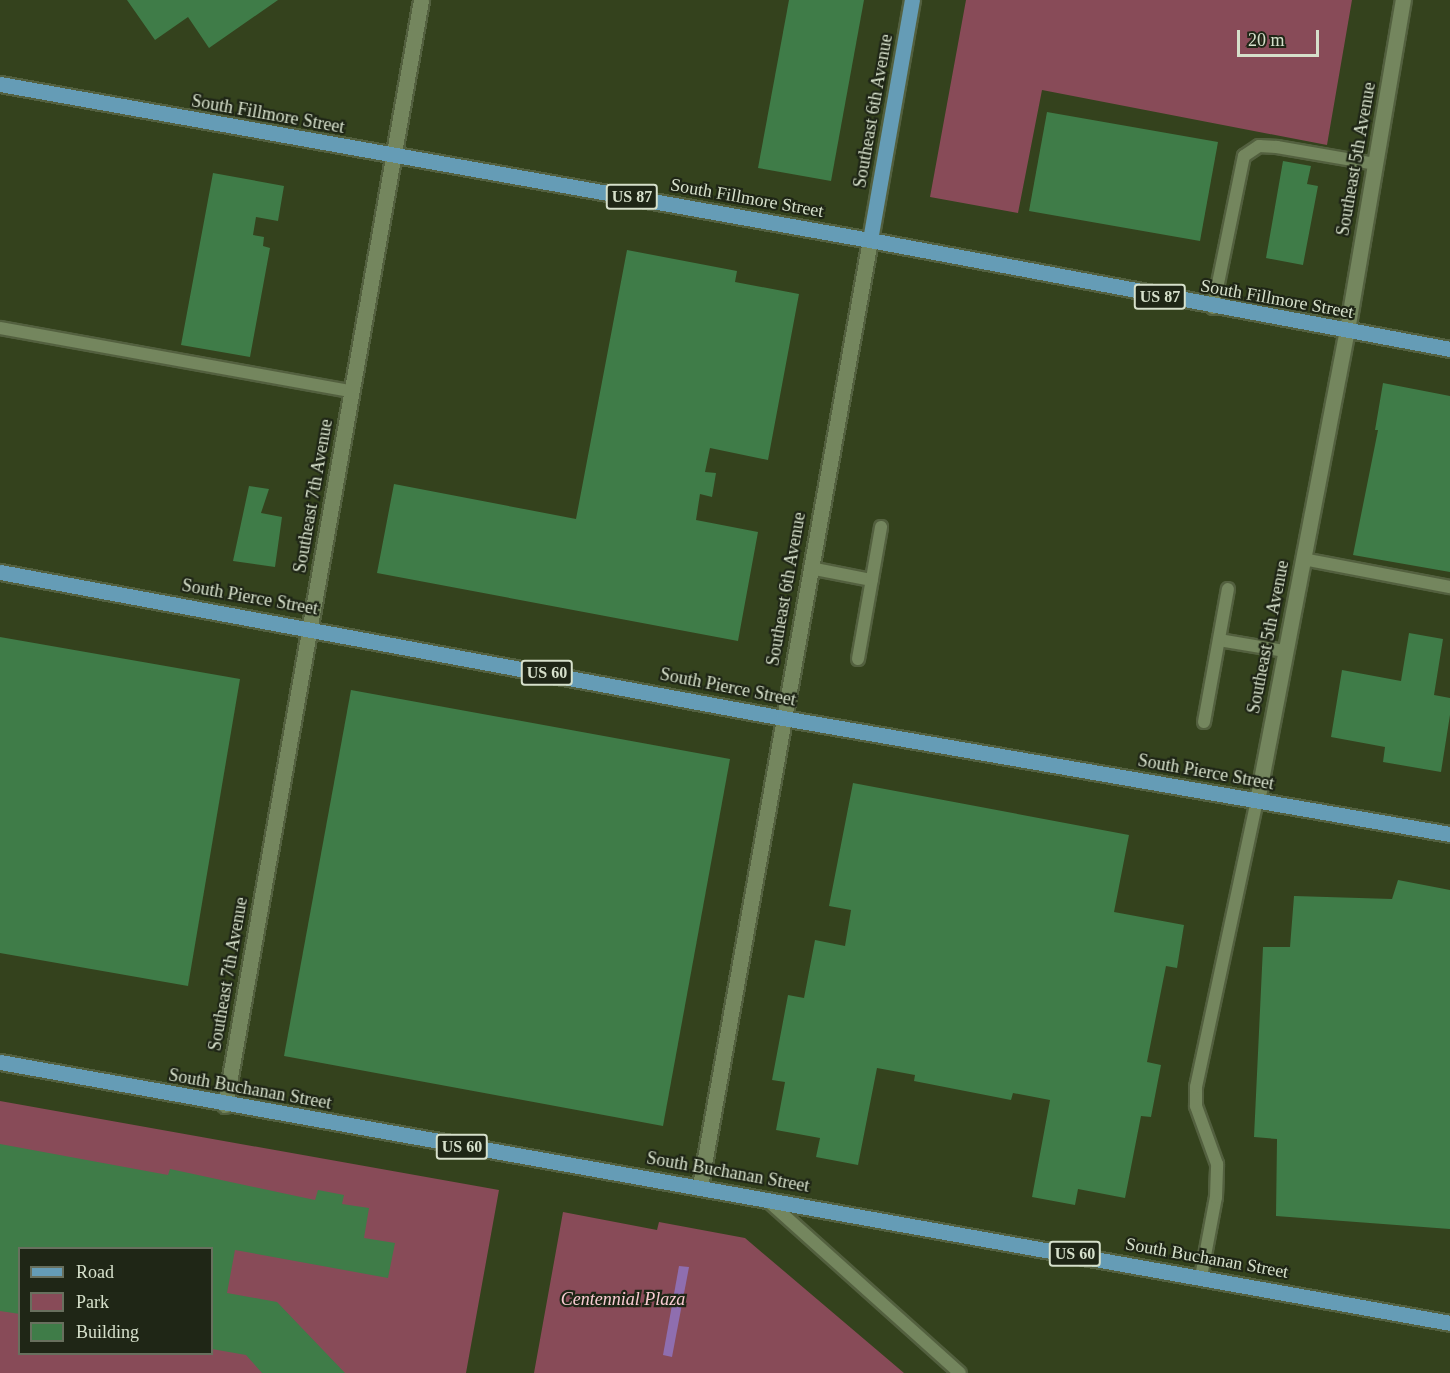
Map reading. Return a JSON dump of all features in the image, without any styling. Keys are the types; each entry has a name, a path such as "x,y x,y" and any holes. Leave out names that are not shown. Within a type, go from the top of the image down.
{"main road":[{"name":"Southeast 6th Avenue","path":"870,240 912,0"},
{"name":"South Fillmore Street","path":"0,84 870,240 1213,308 1450,349"},
{"name":"South Pierce Street","path":"0,573 311,627 783,718 1450,834"},
{"name":"South Buchanan Street","path":"0,1062 225,1105 764,1197 1450,1323"}],"street":[{"name":"Southeast 7th Avenue","path":"225,1105 421,0"},
{"name":"Southeast 5th Avenue","path":"1257,801 1347,330 1403,0"},
{"name":"Southeast 6th Avenue","path":"700,1186 870,240"}],"lane":[{"path":"1213,308 1244,156 1259,146 1277,147 1375,164"},
{"path":"0,328 351,391"},
{"path":"858,659 882,527"},
{"path":"1303,559 1450,586"},
{"path":"810,568 872,580"},
{"path":"1204,722 1228,589"},
{"path":"1219,640 1285,651"},
{"name":"Southeast 5th Avenue","path":"1201,1277 1216,1197 1217,1164 1196,1106 1196,1087 1257,801"},
{"path":"764,1197 960,1373"}],"green space":[{"path":"966,0 1352,0 1327,145 1042,90 1018,213 930,197"},
{"path":"0,1101 499,1190 466,1373 0,1373"},
{"name":"Centennial Plaza","path":"563,1212 657,1230 659,1222 745,1238 904,1373 534,1373"}],"shaded area":[{"path":"679,1266 689,1267 672,1357 663,1355"}],"building":[{"path":"127,0 278,0 209,48 188,17 155,40"},
{"path":"789,0 864,0 831,181 758,168"},
{"path":"1047,112 1218,142 1200,241 1029,211"},
{"path":"1283,161 1311,166 1307,184 1318,186 1303,265 1266,258"},
{"path":"213,173 284,186 278,221 256,217 253,235 264,237 263,246 270,248 250,357 181,345"},
{"path":"627,250 737,271 735,282 799,294 768,460 710,448 705,472 716,473 712,497 700,494 696,520 758,532 738,641 377,573 394,484 576,519"},
{"path":"1383,383 1450,396 1450,572 1353,555 1378,430 1375,430"},
{"path":"249,486 269,489 261,513 282,517 275,567 233,561"},
{"path":"1409,633 1443,639 1434,695 1450,698 1450,715 1441,772 1383,762 1385,747 1331,737 1342,670 1401,681"},
{"path":"0,637 240,679 188,986 0,953"},
{"path":"351,690 730,759 663,1126 284,1056"},
{"path":"853,783 1129,835 1114,912 1184,925 1177,968 1166,966 1147,1062 1161,1065 1151,1117 1141,1116 1125,1198 1078,1189 1075,1205 1032,1197 1050,1100 1013,1093 1011,1100 914,1081 915,1075 877,1068 858,1165 816,1157 820,1138 776,1130 785,1082 772,1080 788,995 804,998 815,940 845,946 851,910 829,906"},
{"path":"1398,880 1450,890 1450,1229 1276,1216 1277,1139 1254,1137 1263,947 1290,947 1294,896 1392,899"},
{"path":"0,1144 168,1175 170,1169 315,1200 318,1190 344,1195 342,1204 369,1208 364,1238 395,1243 388,1278 235,1250 227,1293 277,1302 345,1373 262,1373 246,1355 213,1349 213,1247 18,1247 18,1314 0,1311"}]}
